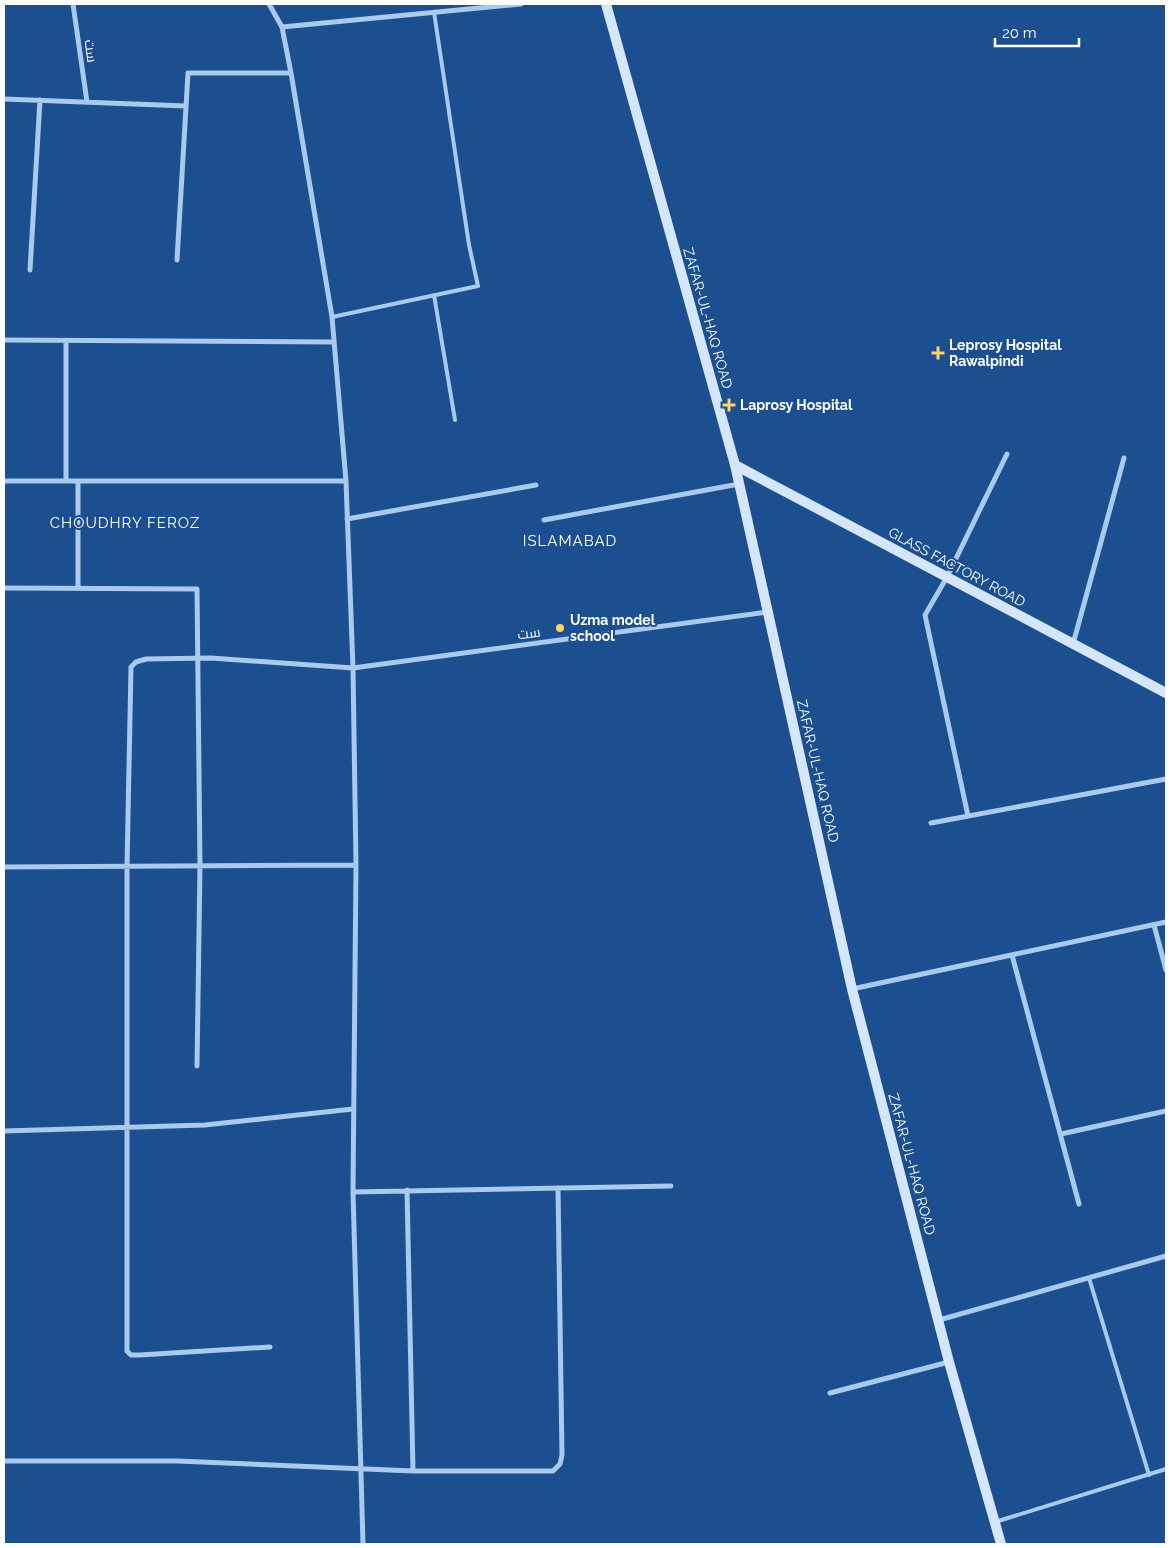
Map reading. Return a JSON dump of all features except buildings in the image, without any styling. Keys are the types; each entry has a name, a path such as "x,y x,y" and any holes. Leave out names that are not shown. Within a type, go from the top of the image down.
{"street":[{"name":"ست","path":"73,4 87,102"},
{"path":"269,4 282,27 332,317 346,481 354,668 356,865 353,1192 363,1544"},
{"path":"282,27 521,4"},
{"name":"ZAFAR-UL-HAQ ROAD","path":"606,4 735,465 852,989 949,1362 1001,1544"},
{"path":"177,260 188,73 291,73"},
{"path":"4,99 186,106"},
{"path":"30,270 40,100"},
{"path":"4,340 334,342"},
{"path":"66,341 66,481"},
{"path":"968,816 925,615 947,577 1007,454"},
{"path":"1073,644 1124,458"},
{"name":"GLASS FACTORY ROAD","path":"735,465 1166,694"},
{"path":"78,480 78,588"},
{"path":"4,481 346,481"},
{"path":"544,520 739,484"},
{"path":"347,519 536,485"},
{"path":"4,588 197,588 200,866 197,1066"},
{"name":"ست","path":"127,867 131,667 136,662 146,659 198,658 354,668 768,612"},
{"path":"931,823 1166,779"},
{"path":"4,867 356,865"},
{"path":"127,867 127,1350 130,1355 140,1355 270,1347"},
{"path":"852,989 1166,922"},
{"path":"1154,924 1166,970"},
{"path":"1012,955 1079,1204"},
{"path":"4,1130 205,1125 353,1110"},
{"path":"1061,1134 1166,1111"},
{"path":"353,1192 671,1186"},
{"path":"4,1461 176,1461 361,1470 553,1471 560,1464 562,1455 558,1188"},
{"path":"407,1190 413,1471"},
{"path":"938,1320 1166,1256"},
{"path":"830,1394 949,1362"}],"lane":[{"path":"332,317 478,286 469,245 434,12"},
{"path":"434,295 454,420"},
{"path":"1089,1278 1149,1475"},
{"path":"995,1522 1166,1469"}],"place":[{"name":"Leprosy Hospital Rawalpindi","path":"938,353"},
{"name":"Laprosy Hospital","path":"729,405"},
{"name":"Uzma model school","path":"560,628"}],"district":[{"name":"CHOUDHRY FEROZ","path":"125,523"},
{"name":"ISLAMABAD","path":"570,541"}]}
